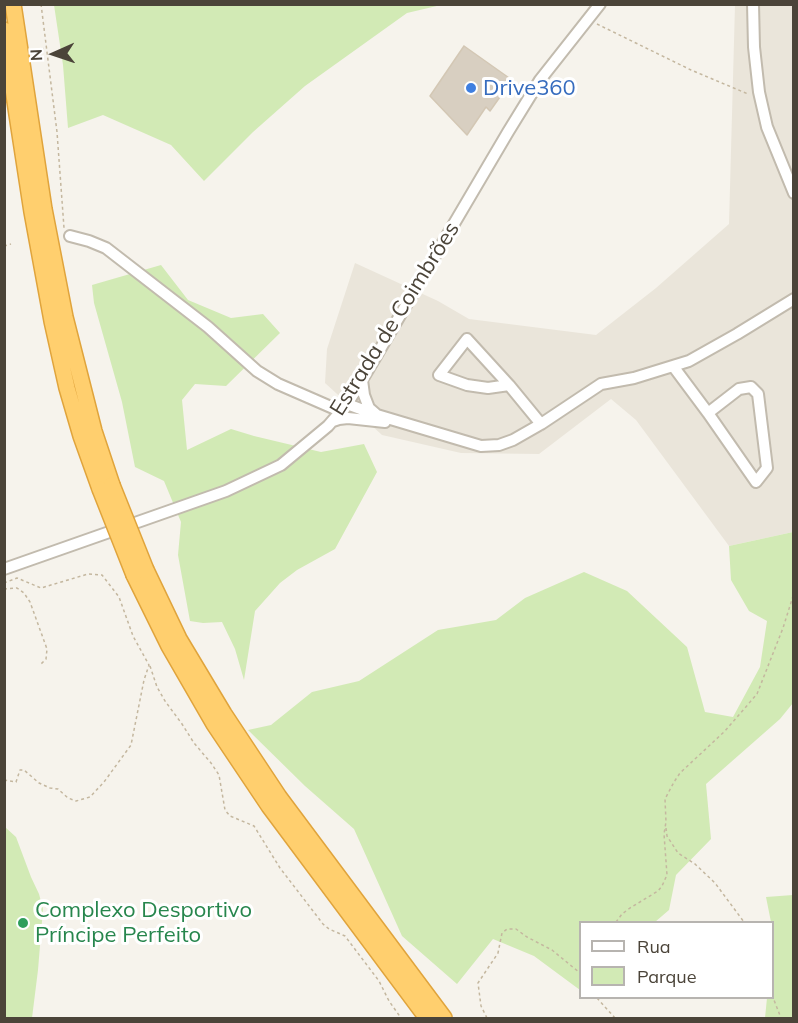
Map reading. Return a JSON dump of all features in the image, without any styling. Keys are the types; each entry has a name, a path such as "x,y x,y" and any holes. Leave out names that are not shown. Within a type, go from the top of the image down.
{"highway":[{"path":"13,4 44,209 65,317 106,487"},
{"path":"4,30 32,212 52,321 70,397 81,436 106,487 169,646 226,742 269,806 427,1018"},
{"path":"140,572 224,714 279,798 444,1018"}],"street":[{"name":"Estrada de Coimbrões","path":"4,569 226,491 281,465 328,426 344,408 362,381 534,89 600,4"},
{"path":"753,4 754,47 767,127 794,193"},
{"path":"70,236 106,248 208,327 258,371 278,384 344,408 377,415 480,446 500,445 513,440 542,424 601,384 634,378 689,361 794,299"},
{"path":"509,385 488,388 467,386 439,375 467,339 509,385 542,424"},
{"path":"673,366 756,482 767,468 758,394 751,387 739,389 708,412"},
{"path":"362,381 369,408 377,415"},
{"path":"332,421 348,418 364,419 418,428"}],"path":[{"path":"41,4 57,132 64,229 70,236"},
{"path":"590,17 604,28 663,57 761,99"},
{"path":"35,50 47,48"},
{"path":"4,246 11,244"},
{"path":"4,583 17,578 41,588 88,574 102,575 119,597 134,636 165,701 219,775 225,810 230,816 254,826 280,868 323,924 345,936 379,981 401,1018"},
{"path":"4,589 17,588 30,602 47,649 46,659 40,664"},
{"path":"617,921 622,914 658,891 662,886 667,875 664,834 665,800 674,782 725,731 757,694 783,628 793,594"},
{"path":"4,780 16,782 20,770 24,770 39,783 58,789 68,798 76,801 90,797 131,745 149,665"},
{"path":"665,825 667,836 678,853 695,864 715,883 743,921"},
{"path":"487,1018 481,1006 478,983 498,953 502,933 507,929 516,928 527,937 552,950 579,973"},
{"path":"598,999 615,1018"},
{"path":"774,999 781,1018"}],"shaded area":[{"path":"735,5 793,5 793,532 729,546 636,420 611,399 539,454 461,453 382,435 325,383 327,349 355,263 438,301 469,319 596,335 656,288 729,224"}],"green space":[{"path":"54,4 441,5 407,13 305,86 253,132 204,181 171,145 103,115 68,128 63,65"},
{"path":"161,265 188,300 231,318 263,314 280,333 226,386 195,384 182,400 187,450 231,429 321,452 364,444 377,472 335,549 297,570 280,583 255,611 244,680 235,649 222,622 190,621 178,555 181,522 164,481 135,467 122,402 94,303 92,285"},
{"path":"793,532 793,703 780,719 706,784 711,839 676,875 669,910 656,921 579,921 579,989 534,956 493,939 457,984 402,936 354,829 305,786 248,730 271,725 312,692 359,681 438,630 496,620 525,598 584,572 627,591 687,647 705,712 733,717 760,667 767,621 749,611 731,580 729,546"},
{"name":"Complexo Desportivo Príncipe Perfeito","path":"5,827 16,837 43,909 32,1018 5,1018"},
{"path":"793,895 793,1018 765,1018 767,999 774,999 774,921 771,921 766,897"}],"building":[{"name":"Drive360","path":"464,46 512,80 490,111 486,107 467,135 430,96"}],"place":[{"name":"Drive360","path":"471,88"},
{"name":"Complexo Desportivo Príncipe Perfeito","path":"23,923"}]}
